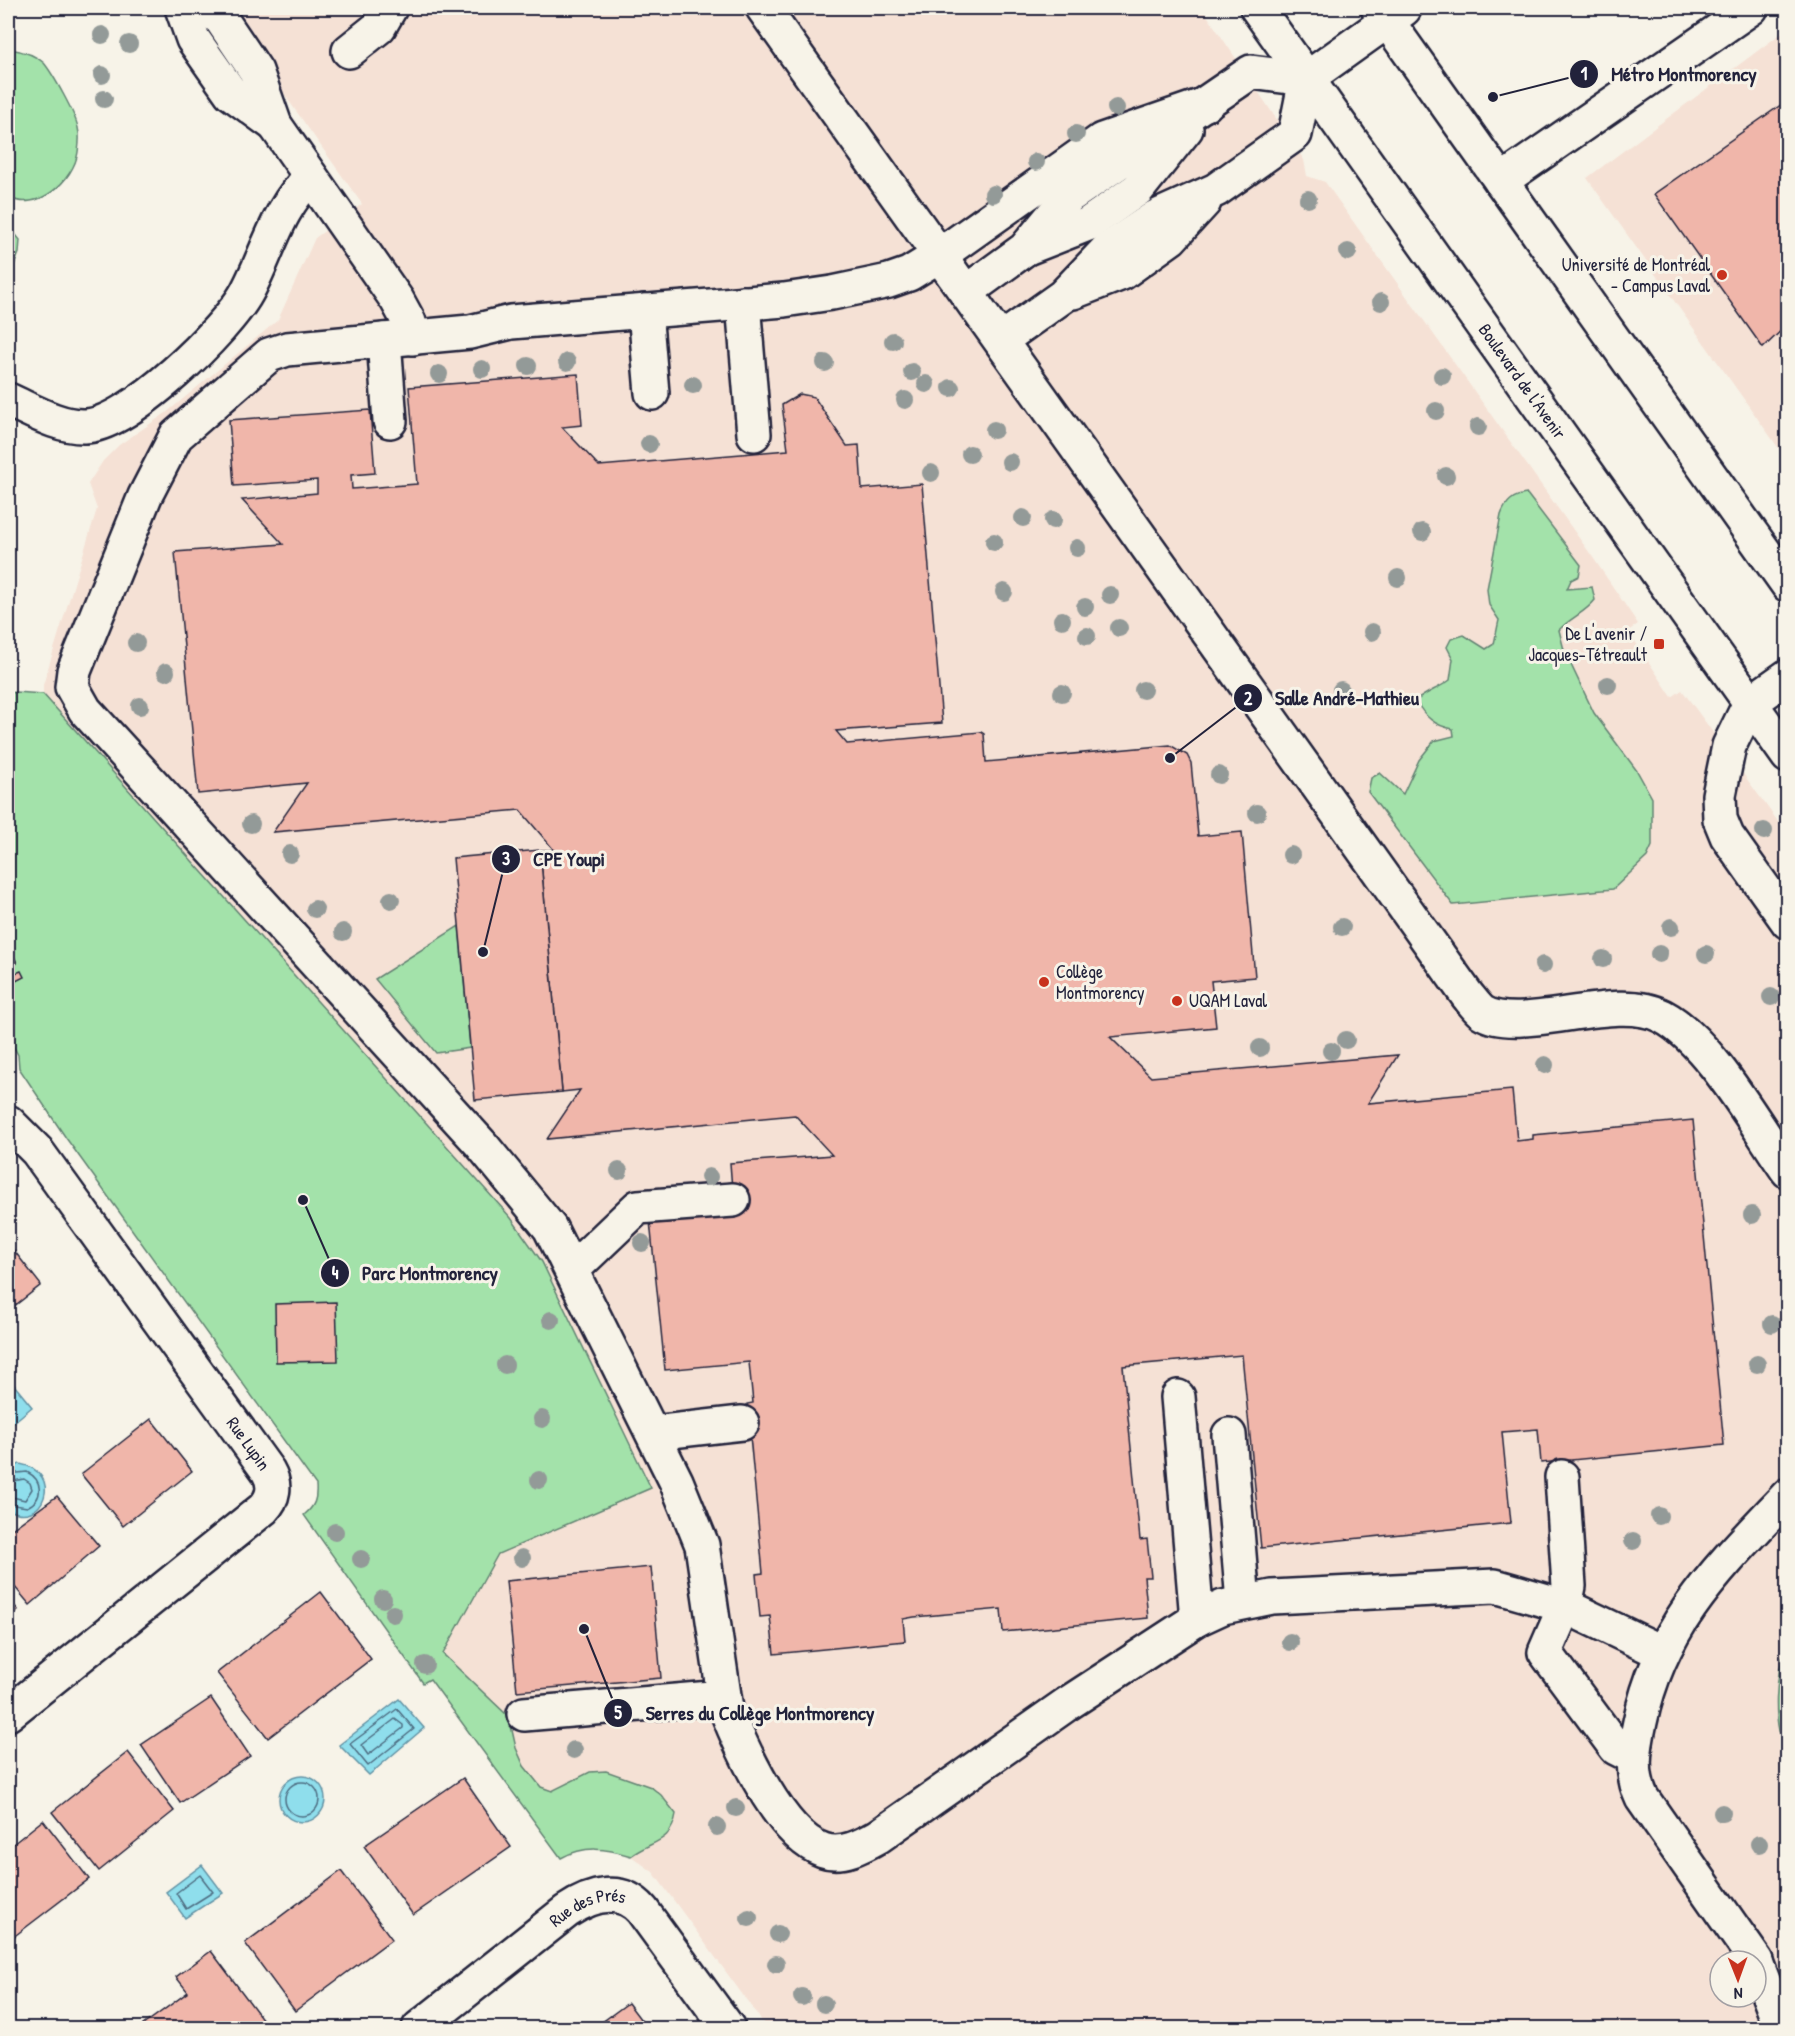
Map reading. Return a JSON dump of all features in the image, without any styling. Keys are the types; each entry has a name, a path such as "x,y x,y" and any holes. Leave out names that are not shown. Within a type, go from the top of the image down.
{"street":[{"path":"182,8 193,39 231,93 275,125"},
{"path":"207,8 221,19 256,71 275,125 397,300 409,322 398,339 390,421"},
{"path":"349,51 379,27 390,8"},
{"path":"763,8 1001,340 1029,385 1221,649 1467,995 1482,1012 1496,1018 1515,1019 1601,1010 1644,1010 1661,1015 1678,1026 1707,1055 1788,1171"},
{"name":"Boulevard de l'Avenir","path":"1257,8 1788,756"},
{"path":"1501,181 1750,8"},
{"path":"1001,340 1063,297 1122,273 1171,238 1216,190 1294,134 1306,79 1390,12 1501,181 1788,585"},
{"path":"966,292 1025,249 1068,197 1251,72 1306,79"},
{"path":"1206,104 1101,140 940,255 909,274 889,281 832,293 743,303 511,322 470,333 287,349 268,355 176,436 145,496 74,671 72,687 85,710 481,1144 549,1228 653,1433 676,1481 702,1545 723,1696 726,1709 748,1761 781,1815 814,1846 824,1851 861,1847 1067,1704 1197,1619 1243,1602 1272,1597 1473,1585 1495,1586 1517,1590 1566,1606 1661,1652"},
{"path":"8,400 52,419 87,426 118,417 214,335 232,314 246,293 287,205 312,177"},
{"path":"743,303 754,434"},
{"path":"645,311 652,393"},
{"path":"1788,676 1750,703 1729,746 1721,775 1720,819 1727,836 1788,922"},
{"name":"Rue Lupin","path":"8,1122 37,1151 267,1471 274,1488 270,1501 263,1509 8,1714"},
{"path":"572,1270 638,1207 733,1200"},
{"path":"1178,1396 1197,1619"},
{"path":"653,1433 742,1423"},
{"path":"1229,1435 1243,1602"},
{"path":"1562,1477 1569,1568 1566,1606 1545,1652 1616,1748 1634,1757"},
{"path":"1748,1949 1642,1798 1636,1784 1634,1757 1644,1703 1661,1652 1709,1580 1788,1495"},
{"path":"524,1714 723,1696"},
{"name":"Rue des Prés","path":"419,2028 567,1911 593,1898 614,1894 630,1899 642,1910 728,2028"},
{"path":"1768,1993 1781,2028"}],"shaded area":[{"name":"Collège Montmorency","path":"223,8 1202,8 1304,160 1307,176 1325,182 1594,559 1638,624 1628,631 1672,697 1682,690 1787,834 1787,2028 767,2028 653,1872 631,1856 601,1848 576,1849 562,1858 429,1679 498,1554 651,1488 542,1262 527,1239 43,694 43,685 97,509 88,484 103,461 119,445 166,413 278,320 315,238 362,204"},
{"name":"Université de Montréal - Campus Laval","path":"1787,29 1787,460 1587,178"}],"green space":[{"path":"8,50 28,53 44,63 69,105 79,131 78,152 69,173 52,191 42,198 31,201 19,201 8,197"},
{"path":"8,225 20,240 19,253 8,280"},
{"path":"1527,494 1581,565 1579,576 1571,580 1567,589 1592,587 1595,600 1559,630 1564,650 1594,713 1637,771 1652,798 1652,846 1647,857 1613,889 1453,905 1368,792 1371,778 1380,773 1403,794 1419,760 1434,741 1454,736 1453,729 1431,720 1416,701 1450,680 1453,659 1447,647 1451,639 1464,635 1486,649 1494,644 1499,620 1489,605 1487,589 1501,515 1511,500"},
{"path":"15,692 43,694 511,1218 542,1262 651,1488 498,1554 443,1654 509,1717 516,1748 524,1766 541,1787 552,1791 590,1772 606,1771 651,1787 661,1795 676,1814 670,1831 660,1840 631,1856 596,1849 579,1851 561,1858 430,1679 423,1683 304,1515 314,1502 316,1485 66,1138 19,1068 18,1055 8,1036 8,694"},
{"path":"459,926 470,1048 436,1053 375,979"},
{"path":"1787,1644 1787,1753 1779,1728 1776,1699"}],"water":[{"path":"10,1380 32,1407 8,1427 8,1382"},
{"path":"20,1464 34,1469 42,1477 45,1487 44,1497 39,1506 31,1512 20,1513 8,1509 8,1469"},
{"path":"399,1699 424,1728 369,1775 339,1745"},
{"path":"302,1776 318,1783 325,1799 318,1815 302,1822 286,1815 279,1799 286,1783"},
{"path":"202,1865 223,1893 185,1918 166,1892"}],"building":[{"path":"1788,100 1788,324 1763,348 1654,194"},
{"path":"578,374 582,425 562,427 599,466 788,450 782,405 800,394 814,397 847,446 859,445 862,489 922,484 942,723 836,731 847,744 981,732 984,734 986,762 1170,745 1187,755 1191,763 1198,836 1242,832 1255,977 1211,981 1216,1027 1110,1037 1151,1077 1398,1055 1368,1103 1512,1090 1517,1141 1533,1139 1533,1135 1693,1120 1724,1445 1541,1463 1538,1429 1502,1432 1511,1523 1261,1548 1242,1355 1123,1366 1140,1540 1147,1539 1151,1577 1144,1577 1148,1618 1003,1632 1001,1609 914,1617 903,1619 905,1641 774,1654 770,1616 760,1617 756,1574 763,1573 747,1404 753,1403 749,1362 665,1370 650,1221 734,1215 730,1163 832,1155 795,1115 547,1139 580,1090 562,1092 540,850 554,850 520,810 273,832 307,783 198,794 175,552 283,544 242,500 317,493 317,480 234,486 229,420 370,410 375,473 351,475 352,489 417,484 409,387"},
{"path":"540,850 562,1092 475,1100 453,858"},
{"path":"13,954 17,963 12,966 16,973 21,971 24,977 8,985 8,957"},
{"path":"8,1243 41,1285 8,1311"},
{"path":"336,1302 338,1361 276,1362 275,1304"},
{"path":"151,1419 192,1471 123,1526 81,1474"},
{"path":"57,1496 99,1546 30,1605 8,1579 8,1532"},
{"path":"651,1567 661,1678 517,1691 506,1581"},
{"path":"321,1592 371,1659 268,1738 217,1673"},
{"path":"8,1598 18,1610 8,1618"},
{"path":"211,1698 250,1756 180,1803 141,1745"},
{"path":"128,1752 174,1811 99,1871 52,1812"},
{"path":"463,1778 511,1847 413,1915 364,1846"},
{"path":"43,1820 89,1879 12,1938 8,1931 8,1848"},
{"path":"341,1871 392,1939 295,2011 245,1943"},
{"path":"211,1951 269,2028 139,2028 188,1992 176,1977"},
{"path":"628,2003 647,2028 594,2028"}],"place":[{"name":"Métro Montmorency","path":"1493,97"},
{"name":"Université de Montréal - Campus Laval","path":"1722,275"},
{"name":"De L'avenir / Jacques-Tétreault","path":"1659,644"},
{"name":"Salle André-Mathieu","path":"1170,758"},
{"name":"CPE Youpi","path":"483,952"},
{"name":"Collège Montmorency","path":"1044,982"},
{"name":"UQAM Laval","path":"1177,1001"},
{"name":"Parc Montmorency","path":"303,1200"},
{"name":"Serres du Collège Montmorency","path":"584,1629"}]}
